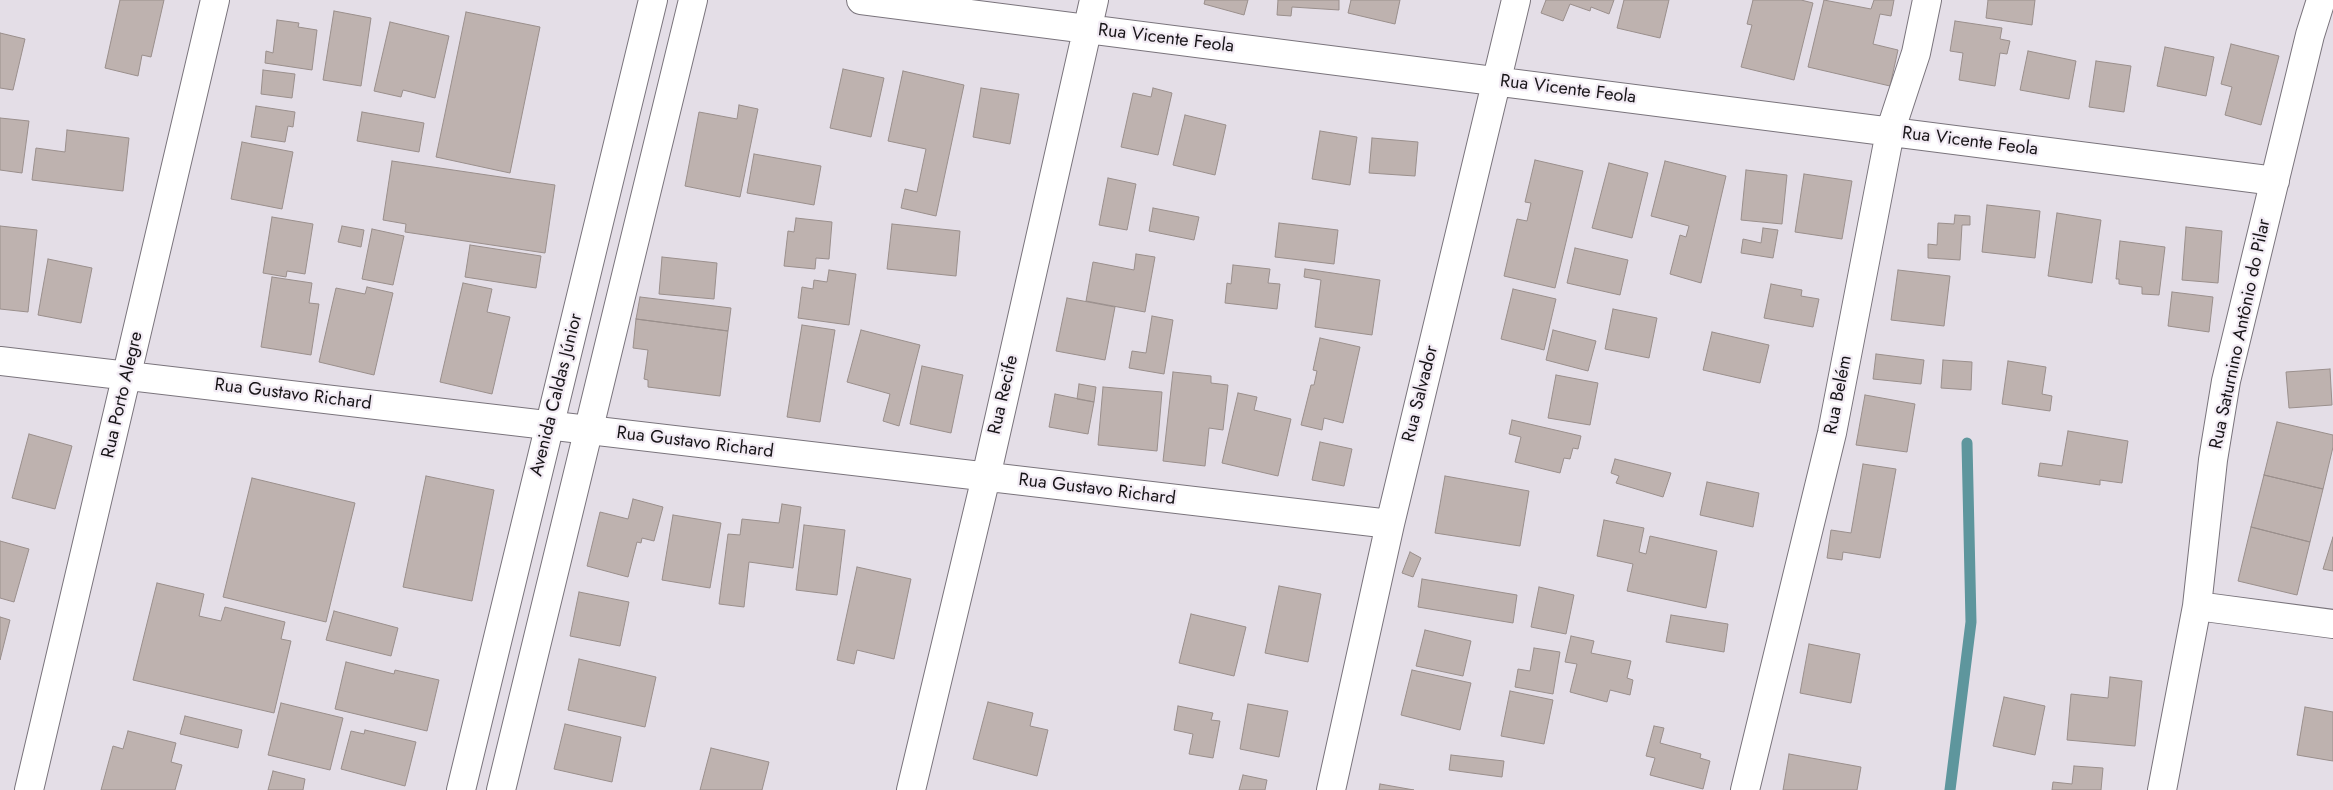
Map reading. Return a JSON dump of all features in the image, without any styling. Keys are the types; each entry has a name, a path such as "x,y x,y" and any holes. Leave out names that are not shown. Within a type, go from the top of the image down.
{"street":[{"name":"Rua Porto Alegre","path":"29,790 215,0"},
{"name":"Avenida Caldas Júnior","path":"461,790 653,0"},
{"path":"501,790 692,0"},
{"name":"Rua Vicente Feola","path":"861,0 2275,181"},
{"name":"Rua Recife","path":"911,790 986,477 1094,0"},
{"name":"Rua Salvador","path":"1331,790 1390,524 1516,0"},
{"name":"Rua Belém","path":"1745,790 1832,434 1890,132 1916,53 1927,0"},
{"name":"Rua Saturnino Antônio do Pilar","path":"2162,790 2196,606 2213,460 2226,381 2310,35 2321,0"},
{"name":"Rua Gustavo Richard","path":"0,361 1390,524"},
{"path":"2196,606 2333,624"}],"building":[{"path":"120,0 164,0 151,57 142,55 138,76 105,68"},
{"path":"1205,0 1248,0 1244,15 1204,4"},
{"path":"1278,0 1339,0 1339,10 1292,7 1291,16 1277,15"},
{"path":"1351,0 1400,0 1395,24 1348,13"},
{"path":"1546,0 1614,0 1609,14 1591,7 1590,11 1570,4 1563,21 1541,13"},
{"path":"1624,0 1669,0 1660,38 1617,28"},
{"path":"1753,0 1801,0 1813,3 1794,80 1741,67 1752,25 1747,24"},
{"path":"1824,0 1871,9 1874,0 1894,0 1891,16 1880,14 1873,44 1898,50 1890,86 1808,67"},
{"path":"1988,0 2035,0 2032,25 1986,18"},
{"path":"334,11 371,18 361,86 323,80"},
{"path":"466,12 540,27 510,173 436,157"},
{"path":"277,20 299,23 298,27 317,30 312,70 265,63 266,51 273,53"},
{"path":"1955,21 2002,28 2000,39 2010,41 2007,54 2000,53 1995,86 1959,80 1963,53 1950,51"},
{"path":"390,22 449,36 435,98 403,90 401,97 374,91"},
{"path":"0,33 25,39 13,90 0,88"},
{"path":"2231,44 2279,56 2261,125 2225,115 2232,87 2221,84"},
{"path":"2165,47 2214,57 2206,96 2157,86"},
{"path":"2028,51 2076,61 2069,99 2020,90"},
{"path":"2096,61 2131,66 2124,112 2089,107"},
{"path":"843,69 884,78 871,137 830,128"},
{"path":"263,70 295,74 292,98 261,94"},
{"path":"903,71 964,85 936,216 901,208 905,189 917,192 926,149 888,141"},
{"path":"981,88 1019,94 1010,144 973,137"},
{"path":"1153,88 1172,93 1158,155 1121,147 1133,93 1151,97"},
{"path":"739,105 758,109 740,197 685,186 699,112 737,119"},
{"path":"256,106 295,112 293,127 288,126 285,142 251,137"},
{"path":"362,112 424,123 419,152 357,141"},
{"path":"1185,115 1226,125 1215,175 1173,165"},
{"path":"0,118 29,121 22,173 0,170"},
{"path":"67,130 129,138 123,191 32,180 36,148 65,152"},
{"path":"1320,131 1357,137 1350,185 1312,179"},
{"path":"1372,138 1418,142 1415,176 1369,173"},
{"path":"242,142 293,152 282,209 231,199"},
{"path":"754,154 821,166 814,205 747,193"},
{"path":"1535,160 1583,171 1555,288 1504,276 1517,219 1527,221 1531,203 1525,202"},
{"path":"392,161 555,185 545,253 405,232 406,224 383,220"},
{"path":"1665,161 1726,176 1701,283 1670,274 1680,235 1686,237 1689,226 1651,216"},
{"path":"1609,163 1648,173 1632,238 1592,228"},
{"path":"1746,170 1787,175 1782,224 1741,220"},
{"path":"1804,174 1852,181 1842,239 1795,232"},
{"path":"1108,178 1136,184 1127,230 1099,225"},
{"path":"1987,205 2040,211 2035,258 1982,252"},
{"path":"1153,208 1199,217 1194,240 1149,231"},
{"path":"2057,213 2101,220 2092,283 2048,276"},
{"path":"1955,215 1970,216 1970,225 1962,225 1960,260 1928,258 1928,244 1937,245 1938,223 1954,224"},
{"path":"272,217 313,224 305,274 287,271 286,277 263,273"},
{"path":"796,218 832,222 829,259 816,258 815,269 784,266 788,231 794,232"},
{"path":"1279,223 1338,230 1334,264 1275,257"},
{"path":"892,224 960,231 956,276 887,269"},
{"path":"0,226 37,230 28,312 0,309"},
{"path":"342,226 364,230 361,247 338,242"},
{"path":"2186,227 2222,231 2218,283 2182,280"},
{"path":"1763,228 1778,230 1773,258 1741,253 1743,239 1761,243"},
{"path":"372,229 404,236 393,285 362,279"},
{"path":"2120,241 2165,247 2159,295 2142,294 2142,287 2119,284 2119,279 2116,279"},
{"path":"470,245 541,256 536,288 465,277"},
{"path":"1575,248 1628,260 1620,295 1567,283"},
{"path":"1136,254 1155,257 1145,312 1086,301 1093,262 1134,270"},
{"path":"662,257 717,263 714,299 659,294"},
{"path":"48,259 92,268 81,323 38,315"},
{"path":"1233,265 1270,269 1268,283 1280,284 1277,309 1225,303 1227,283 1231,284"},
{"path":"1305,269 1380,280 1372,335 1315,327 1321,280 1304,277"},
{"path":"829,270 856,274 849,325 798,318 802,287 813,289 814,280 827,282"},
{"path":"1898,270 1950,276 1944,326 1891,320"},
{"path":"272,277 312,283 309,303 319,304 311,355 261,347"},
{"path":"463,283 492,289 487,312 510,317 492,394 440,382"},
{"path":"1771,284 1802,290 1801,296 1819,299 1813,327 1764,318"},
{"path":"367,287 393,293 374,375 319,362 336,288 365,294"},
{"path":"1513,289 1556,299 1544,350 1501,339"},
{"path":"2172,292 2213,297 2209,332 2168,326"},
{"path":"640,297 731,308 728,331 636,319"},
{"path":"1067,298 1115,307 1105,360 1056,351"},
{"path":"1613,309 1657,318 1649,358 1605,349"},
{"path":"1152,316 1173,320 1164,374 1129,368 1132,351 1146,353"},
{"path":"636,319 728,331 720,396 648,387 648,380 644,379 648,350 633,348"},
{"path":"802,325 835,330 820,422 787,417"},
{"path":"861,330 920,345 899,426 883,421 890,394 847,382"},
{"path":"1553,330 1596,341 1588,371 1546,360"},
{"path":"1712,332 1769,345 1760,383 1703,370"},
{"path":"1320,338 1360,347 1343,423 1324,418 1322,430 1301,425 1311,385 1314,385 1317,371 1313,370"},
{"path":"1876,354 1924,360 1921,384 1873,379"},
{"path":"1943,360 1972,362 1971,390 1941,388"},
{"path":"2008,361 2046,367 2042,394 2052,396 2050,411 2002,404"},
{"path":"922,366 963,375 951,433 910,424"},
{"path":"2330,369 2332,405 2289,408 2286,372"},
{"path":"1173,372 1211,376 1211,383 1228,385 1223,430 1209,428 1205,466 1163,461"},
{"path":"1556,375 1598,383 1590,425 1548,418"},
{"path":"1079,384 1096,387 1094,402 1077,399"},
{"path":"1103,387 1162,392 1157,451 1098,445"},
{"path":"1238,393 1257,397 1254,410 1291,419 1278,476 1222,463"},
{"path":"1055,394 1094,402 1088,434 1049,427"},
{"path":"1865,395 1915,404 1907,452 1856,445"},
{"path":"1512,420 1581,436 1578,449 1573,448 1570,459 1564,458 1560,473 1515,462 1521,437 1509,434"},
{"path":"2277,422 2333,435 2333,447 2323,489 2264,475"},
{"path":"2068,431 2128,441 2122,483 2100,480 2100,485 2038,476 2040,463 2062,466"},
{"path":"29,434 72,446 55,509 12,498"},
{"path":"1320,442 1352,449 1344,486 1312,480"},
{"path":"1615,459 1671,473 1663,497 1616,483 1619,476 1611,473"},
{"path":"1863,464 1896,469 1880,558 1843,552 1842,560 1827,558 1831,530 1851,533"},
{"path":"2264,475 2323,489 2310,542 2251,527"},
{"path":"426,476 494,490 472,601 403,587"},
{"path":"1445,476 1529,491 1520,546 1435,533"},
{"path":"252,478 355,503 326,622 223,597"},
{"path":"1707,482 1759,493 1753,527 1700,515"},
{"path":"633,499 663,507 654,541 642,538 641,543 637,542 628,577 587,566 600,512 628,519"},
{"path":"782,504 801,507 793,568 749,562 744,607 719,604 728,534 740,535 742,519 779,523"},
{"path":"673,515 721,523 710,588 662,580"},
{"path":"1604,520 1644,528 1639,552 1646,554 1650,536 1717,551 1706,608 1627,591 1633,564 1597,556"},
{"path":"804,525 845,530 837,595 796,590"},
{"path":"2251,527 2310,542 2297,595 2238,581"},
{"path":"2333,537 2333,571 2323,569"},
{"path":"0,541 29,549 14,602 0,598"},
{"path":"1410,552 1421,558 1413,577 1402,573"},
{"path":"857,567 911,579 894,659 857,650 854,664 837,660"},
{"path":"1422,579 1517,595 1513,623 1418,607"},
{"path":"157,583 204,594 199,616 221,621 225,607 285,622 281,639 291,641 274,713 133,680"},
{"path":"1279,586 1321,594 1308,662 1265,653"},
{"path":"1539,587 1574,595 1566,634 1531,627"},
{"path":"579,592 629,602 620,646 570,636"},
{"path":"334,611 398,628 391,656 326,640"},
{"path":"1191,614 1246,627 1234,676 1179,663"},
{"path":"1671,615 1728,624 1724,652 1666,642"},
{"path":"0,617 10,620 0,660"},
{"path":"1425,630 1471,641 1463,676 1416,666"},
{"path":"1571,636 1594,641 1591,653 1631,661 1627,678 1633,680 1630,695 1610,690 1607,702 1570,692 1577,664 1565,662"},
{"path":"1809,644 1860,654 1851,703 1800,693"},
{"path":"1534,648 1560,652 1553,694 1515,687 1518,669 1530,671"},
{"path":"579,659 656,677 645,727 568,710"},
{"path":"346,662 394,674 395,670 439,680 427,731 335,709"},
{"path":"1412,670 1471,683 1460,730 1401,715"},
{"path":"2110,677 2142,681 2135,746 2067,740 2071,694 2108,698"},
{"path":"1510,691 1553,700 1544,744 1501,736"},
{"path":"2004,697 2045,706 2035,755 1993,746"},
{"path":"988,702 1033,713 1030,726 1048,730 1037,776 973,759"},
{"path":"281,703 343,718 330,770 268,755"},
{"path":"1248,704 1288,711 1279,757 1240,749"},
{"path":"1178,706 1213,713 1211,720 1220,721 1213,758 1189,754 1193,734 1174,730"},
{"path":"2305,707 2333,712 2333,761 2297,755"},
{"path":"185,716 242,730 238,748 180,734"},
{"path":"565,724 621,737 612,782 554,769"},
{"path":"1654,726 1664,728 1660,743 1701,754 1700,758 1710,761 1703,789 1650,775 1655,758 1646,756"},
{"path":"365,730 416,742 405,786 341,769 351,731 364,734"},
{"path":"128,731 176,743 171,762 182,765 175,790 101,790 113,746 123,749"},
{"path":"711,748 769,762 762,790 700,790"},
{"path":"1789,754 1861,767 1857,790 1783,790"},
{"path":"1451,755 1504,761 1502,777 1449,770"},
{"path":"2074,766 2103,768 2101,790 2052,790 2053,782 2072,784"},
{"path":"273,771 305,779 303,790 268,790"},
{"path":"1243,775 1267,780 1265,790 1239,790"},
{"path":"1380,784 1414,790 1379,790"}],"waterway":[{"path":"1950,790 1971,622 1967,443"}]}
